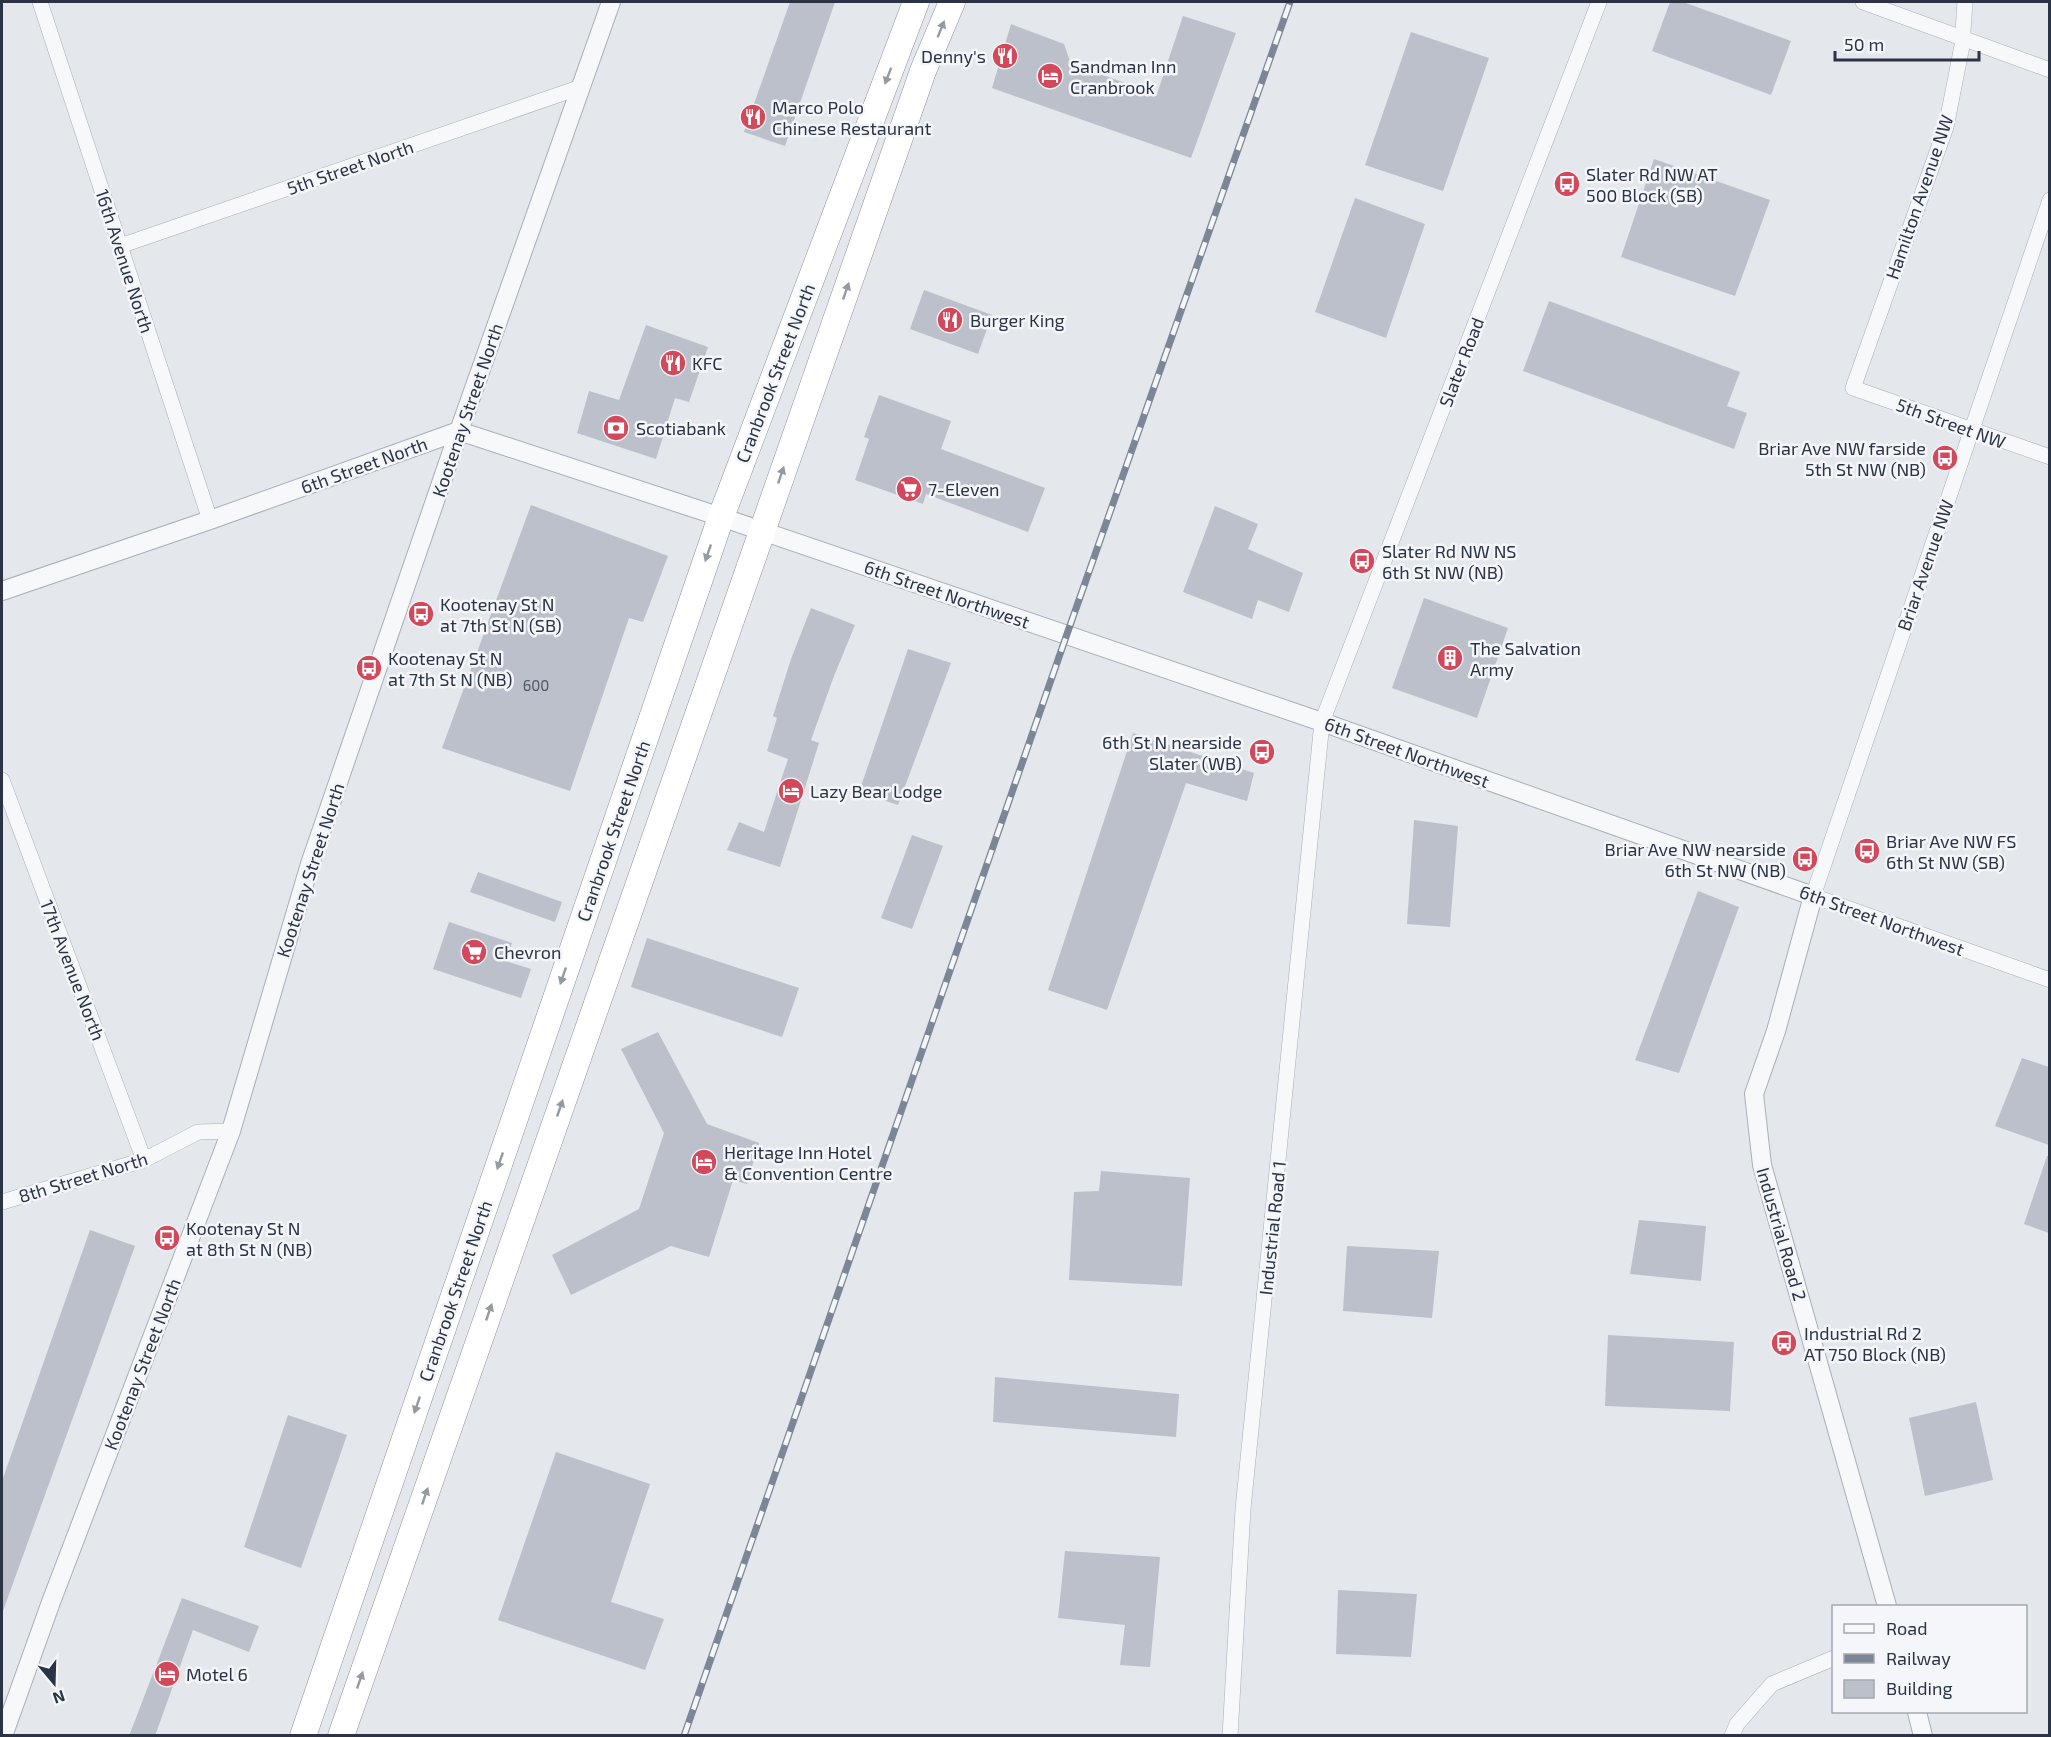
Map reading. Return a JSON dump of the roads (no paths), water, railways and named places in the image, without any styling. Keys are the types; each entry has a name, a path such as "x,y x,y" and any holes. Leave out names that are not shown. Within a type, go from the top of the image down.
{"highway":[{"name":"Cranbrook Street North","path":"303,1736 721,516 916,2"},
{"name":"Cranbrook Street North","path":"341,1736 923,71 952,2"}],"street":[{"name":"16th Avenue North","path":"40,2 210,520"},
{"name":"Kootenay Street North","path":"3,1736 51,1602 231,1131 310,864 459,431 611,2"},
{"name":"Slater Road","path":"1322,722 1599,2"},
{"path":"1863,2 2049,70"},
{"name":"Hamilton Avenue NW","path":"1853,388 1946,126 1962,39 1965,2"},
{"name":"5th Street North","path":"120,246 581,87"},
{"name":"Briar Avenue NW","path":"1813,896 2049,200"},
{"name":"5th Street NW","path":"1853,388 2049,457"},
{"path":"459,431 762,530"},
{"name":"6th Street North","path":"2,591 459,431"},
{"name":"6th Street Northwest","path":"762,530 1322,722 2049,980"},
{"name":"Industrial Road 1","path":"1230,1736 1243,1509 1322,722"},
{"name":"17th Avenue North","path":"2,780 144,1160"},
{"name":"Industrial Road 2","path":"1813,896 1776,1031 1754,1094 1757,1133 1762,1165 1887,1605"},
{"name":"8th Street North","path":"2,1202 144,1160 198,1132 231,1131"},
{"path":"1732,1736 1737,1724 1772,1684 1832,1658"},
{"path":"1917,1713 1923,1736"}],"railway":[{"path":"684,1736 1067,634 1290,2"}],"place":[{"name":"Denny's","path":"1005,56"},
{"name":"Sandman Inn Cranbrook","path":"1050,76"},
{"name":"Marco Polo Chinese Restaurant","path":"753,117"},
{"name":"Slater Rd NW AT 500 Block (SB)","path":"1567,184"},
{"name":"Burger King","path":"950,320"},
{"name":"KFC","path":"673,363"},
{"name":"Scotiabank","path":"616,428"},
{"name":"Briar Ave NW farside 5th St NW (NB)","path":"1945,458"},
{"name":"7-Eleven","path":"909,489"},
{"name":"Slater Rd NW NS 6th St NW (NB)","path":"1362,561"},
{"name":"Kootenay St N at 7th St N (SB)","path":"421,614"},
{"name":"The Salvation Army","path":"1450,658"},
{"name":"Kootenay St N at 7th St N (NB)","path":"369,668"},
{"name":"6th St N nearside Slater (WB)","path":"1262,752"},
{"name":"Lazy Bear Lodge","path":"791,791"},
{"name":"Briar Ave NW FS 6th St NW (SB)","path":"1867,851"},
{"name":"Briar Ave NW nearside 6th St NW (NB)","path":"1805,859"},
{"name":"Chevron","path":"474,952"},
{"name":"Heritage Inn Hotel & Convention Centre","path":"704,1162"},
{"name":"Kootenay St N at 8th St N (NB)","path":"167,1238"},
{"name":"Industrial Rd 2 AT 750 Block (NB)","path":"1784,1343"},
{"name":"Motel 6","path":"167,1674"}]}
